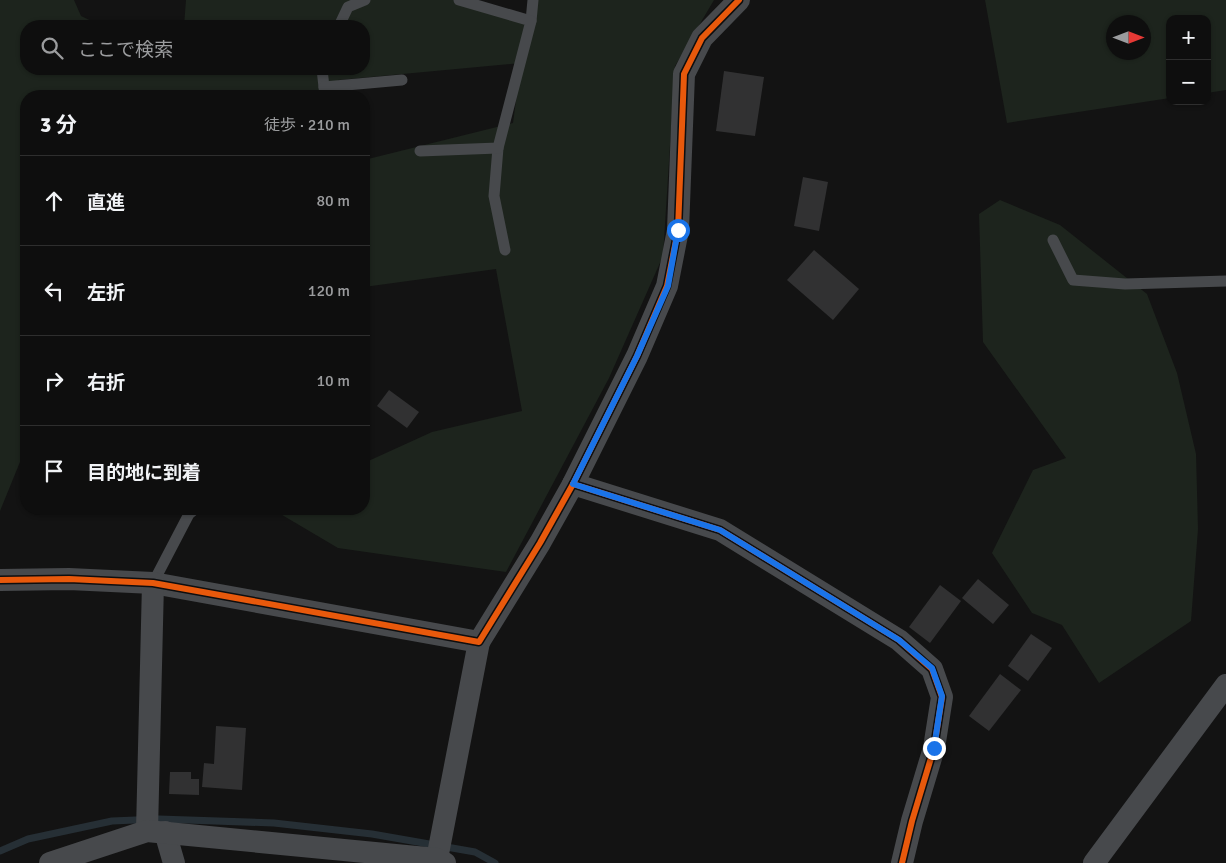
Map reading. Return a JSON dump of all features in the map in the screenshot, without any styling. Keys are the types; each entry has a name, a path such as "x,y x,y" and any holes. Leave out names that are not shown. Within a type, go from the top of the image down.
{"street":[{"path":"50,863 151,825 374,855 441,851 479,642 540,543 573,484 637,356 668,286 678,230 684,74 702,38 739,0"},
{"path":"573,484 720,530 899,640 932,668 942,696 934,748 902,863"},
{"path":"0,580 69,579 154,583 479,642"},
{"path":"154,583 151,825 174,863"},
{"path":"1094,863 1226,685"}],"lane":[{"path":"342,20 348,8 365,0"},
{"path":"459,0 531,20"},
{"path":"506,250 494,196 498,148 531,20 533,0"},
{"path":"323,75 324,90"},
{"path":"337,90 402,80"},
{"path":"420,151 498,148"},
{"path":"1053,240 1073,280 1126,284 1226,281"},
{"path":"154,583 188,515"}],"shaded area":[{"path":"0,0 74,0 81,16 89,20 20,20 20,75 370,75 370,20 184,20 186,0 459,0 526,19 529,0 714,0 675,66 663,256 609,378 506,572 338,548 282,515 370,515 370,460 432,432 522,411 496,269 370,286 370,159 513,123 521,63 338,80 336,90 20,90 20,462 0,511"},
{"path":"985,0 1226,0 1226,90 1211,92 1211,15 1166,15 1166,99 1007,123"},
{"path":"1000,200 1060,225 1147,294 1177,373 1196,454 1198,529 1191,621 1099,683 1062,625 1032,613 992,553 1033,470 1066,458 983,342 979,214"}],"building":[{"path":"724,71 764,77 755,136 716,131"},
{"path":"803,177 828,182 819,231 794,226"},
{"path":"814,250 859,289 833,320 787,280"},
{"path":"389,390 419,412 407,428 377,406"},
{"path":"978,579 1009,605 993,624 962,598"},
{"path":"940,585 961,601 930,643 909,627"},
{"path":"1031,634 1052,648 1028,681 1008,666"},
{"path":"1000,674 1021,690 989,731 969,716"},
{"path":"216,726 246,728 242,790 202,787 204,763 214,764"},
{"path":"170,772 191,772 191,779 199,779 199,795 169,794"}],"waterway":[{"path":"0,851 28,839 112,821 159,819 274,823 372,834 475,852 495,863"}],"cycle path":[{"path":"0,580 69,579 153,583 479,642 540,543 573,484 637,356 667,286 678,230 684,74 702,38 739,0"},
{"path":"573,484 720,530 899,640 932,669 942,697 934,748 912,821 902,863"}],"route":[{"path":"678,230 668,286 637,356 573,484 720,530 899,640 932,668 942,696 934,748"}]}
